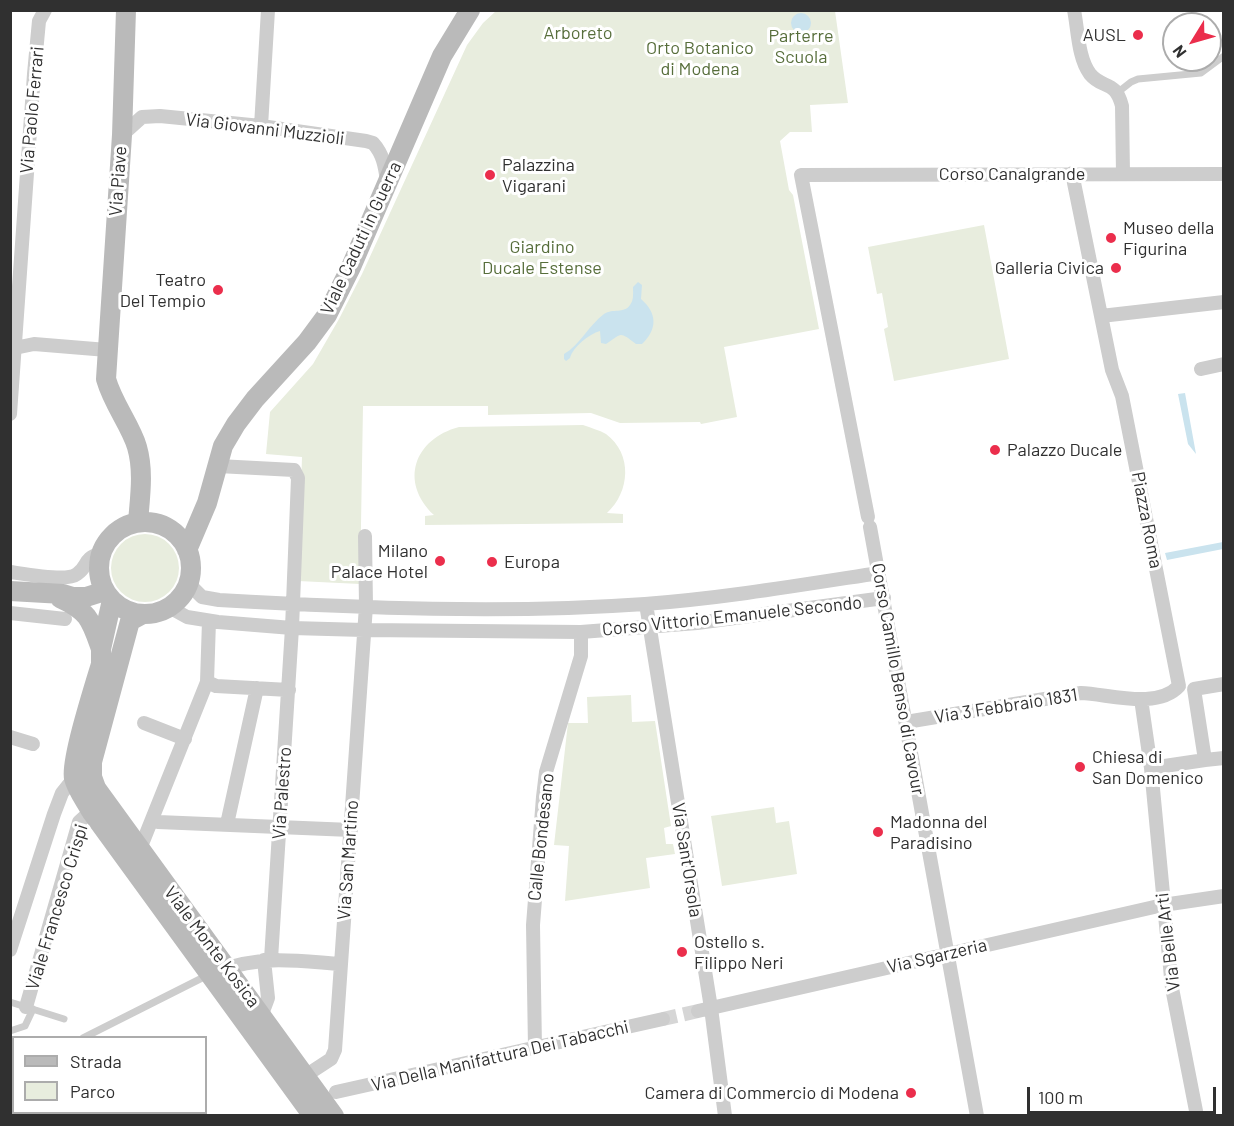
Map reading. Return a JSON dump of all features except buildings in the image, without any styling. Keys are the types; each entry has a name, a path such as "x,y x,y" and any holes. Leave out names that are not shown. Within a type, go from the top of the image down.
{"main road":[{"name":"Via Piave","path":"126,10 122,135 106,379 109,392 137,445 141,470 138,522"},
{"path":"446,48 462,10"},
{"name":"Viale Caduti in Guerra","path":"187,549 207,503 223,446 255,399 307,342 327,315 351,267 446,48 470,10"},
{"path":"55,593 81,584 100,561 105,544 118,530 138,522 153,522 169,528 187,549 191,568 182,596 169,607 143,614 124,609 108,595 100,561"},
{"path":"10,591 55,593 73,597 108,595"},
{"path":"55,593 81,608 93,625 101,650"},
{"name":"Viale Francesco Crispi","path":"83,777 75,760 101,664 108,595"},
{"name":"Viale Francesco Crispi","path":"91,811 80,793 83,777 92,762 130,621 143,614"},
{"name":"Viale Monte Kosica","path":"83,777 96,788 103,801 140,849 313,1116"},
{"name":"Viale Monte Kosica","path":"91,811 219,971 262,1014 334,1116"}],"street":[{"path":"261,126 268,10"},
{"path":"1074,10 1081,51 1089,73 1112,87 1122,106 1123,174"},
{"name":"Via Paolo Ferrari","path":"10,414 12,349 34,74 39,43 39,14"},
{"name":"Via Giovanni Muzzioli","path":"122,135 142,117 160,116 261,126 373,143 382,157 387,181"},
{"name":"Corso Canalgrande","path":"801,175 1072,173 1223,177"},
{"name":"Piazza Roma","path":"1072,173 1112,370 1122,396 1179,686"},
{"name":"Corso Camillo Benso di Cavour","path":"801,175 884,598 977,1116"},
{"path":"1101,316 1224,302"},
{"path":"12,349 34,345 107,350"},
{"path":"1201,369 1224,364"},
{"path":"218,466 294,470 297,473 292,628"},
{"path":"364,630 365,537"},
{"path":"10,572 73,576 79,572 89,557 100,561"},
{"name":"Corso Vittorio Emanuele Secondo","path":"188,583 195,592 209,599 294,604 528,610 646,604 731,595 879,573"},
{"name":"Corso Vittorio Emanuele Secondo","path":"169,607 187,617 209,621 292,628 581,632 697,623 884,598"},
{"name":"Via Sant'Orsola","path":"646,604 704,1010 725,1116"},
{"path":"10,613 65,619"},
{"path":"140,849 207,682 209,621"},
{"name":"Via Palestro","path":"262,1014 268,998 268,959 280,825 292,628"},
{"name":"Via San Martino","path":"305,1076 334,1055 364,630"},
{"name":"Calle Bondesano","path":"535,1048 533,925 545,780 581,656 581,632"},
{"path":"207,682 216,686 289,690"},
{"path":"1205,760 1194,689 1224,684"},
{"name":"Via 3 Febbraio 1831","path":"906,722 1081,693 1140,699 1163,697 1172,693 1179,686"},
{"path":"227,824 257,688"},
{"name":"Via Belle Arti","path":"1140,699 1151,768 1172,988 1197,1116"},
{"path":"144,723 184,739"},
{"path":"10,737 33,744"},
{"path":"1151,768 1224,758"},
{"name":"Viale Francesco Crispi","path":"10,950 62,793 83,777"},
{"name":"Viale Francesco Crispi","path":"30,1008 79,822 91,811"},
{"path":"158,822 280,825 351,830"},
{"name":"Via Sgarzeria","path":"704,1010 1164,905 1224,896"},
{"path":"219,971 268,959 341,964"},
{"name":"Via Della Manifattura Dei Tabacchi","path":"336,1092 663,1019"}],"lane":[{"path":"1117,93 1138,79 1201,73 1224,56"},
{"path":"90,1036 219,971"},
{"path":"10,1002 64,1019"},
{"path":"10,1031 26,1026 30,1008"}],"green space":[{"name":"Giardino Ducale Estense","path":"496,11 835,11 848,103 810,105 812,132 790,132 780,141 819,329 724,347 737,417 701,424 700,422 620,423 591,413 488,415 488,406 363,406 360,584 298,581 302,457 266,454 270,412 313,364 339,319 467,45 483,23"},
{"path":"984,225 1009,359 894,381 884,329 888,327 882,293 877,294 868,247"},
{"path":"583,425 606,434 621,452 624,462 624,484 615,504 607,513 623,514 623,523 425,525 425,516 434,515 423,502 417,489 415,476 416,463 422,451 431,441 459,427"},
{"path":"145,534 158,537 169,544 176,555 179,568 176,581 169,592 158,599 145,602 132,599 121,592 114,581 111,568 114,555 121,544 132,537"},
{"path":"631,695 632,722 655,721 671,826 664,828 666,844 673,844 675,854 646,858 650,888 565,901 569,846 554,845 568,723 588,723 587,697"},
{"path":"774,807 776,823 789,821 797,874 722,886 711,816"}],"water":[{"path":"801,13 808,16 811,23 808,30 801,33 794,30 791,23 794,16"},
{"path":"638,282 642,285 641,299 653,315 654,321 651,333 642,344 636,344 623,335 606,344 601,343 600,331 582,342 566,361 564,354 575,346 604,314 628,308 632,301 633,287"},
{"path":"1185,393 1196,454 1188,444 1178,394"},
{"path":"1223,542 1223,549 1167,560 1165,553"}],"tunnel":[{"path":"663,1019 698,1011"}],"place":[{"name":"AUSL","path":"1138,35"},
{"name":"Palazzina Vigarani","path":"490,175"},
{"name":"Museo della Figurina","path":"1111,238"},
{"name":"Galleria Civica","path":"1116,268"},
{"name":"Teatro Del Tempio","path":"218,290"},
{"name":"Palazzo Ducale","path":"995,450"},
{"name":"Milano Palace Hotel","path":"440,561"},
{"name":"Europa","path":"492,562"},
{"name":"Chiesa di San Domenico","path":"1080,767"},
{"name":"Madonna del Paradisino","path":"878,832"},
{"name":"Ostello s. Filippo Neri","path":"682,952"},
{"name":"Camera di Commercio di Modena","path":"911,1093"}],"park label":[{"name":"Arboreto","path":"578,33"},
{"name":"Parterre Scuola","path":"801,46"},
{"name":"Orto Botanico di Modena","path":"700,58"}]}
